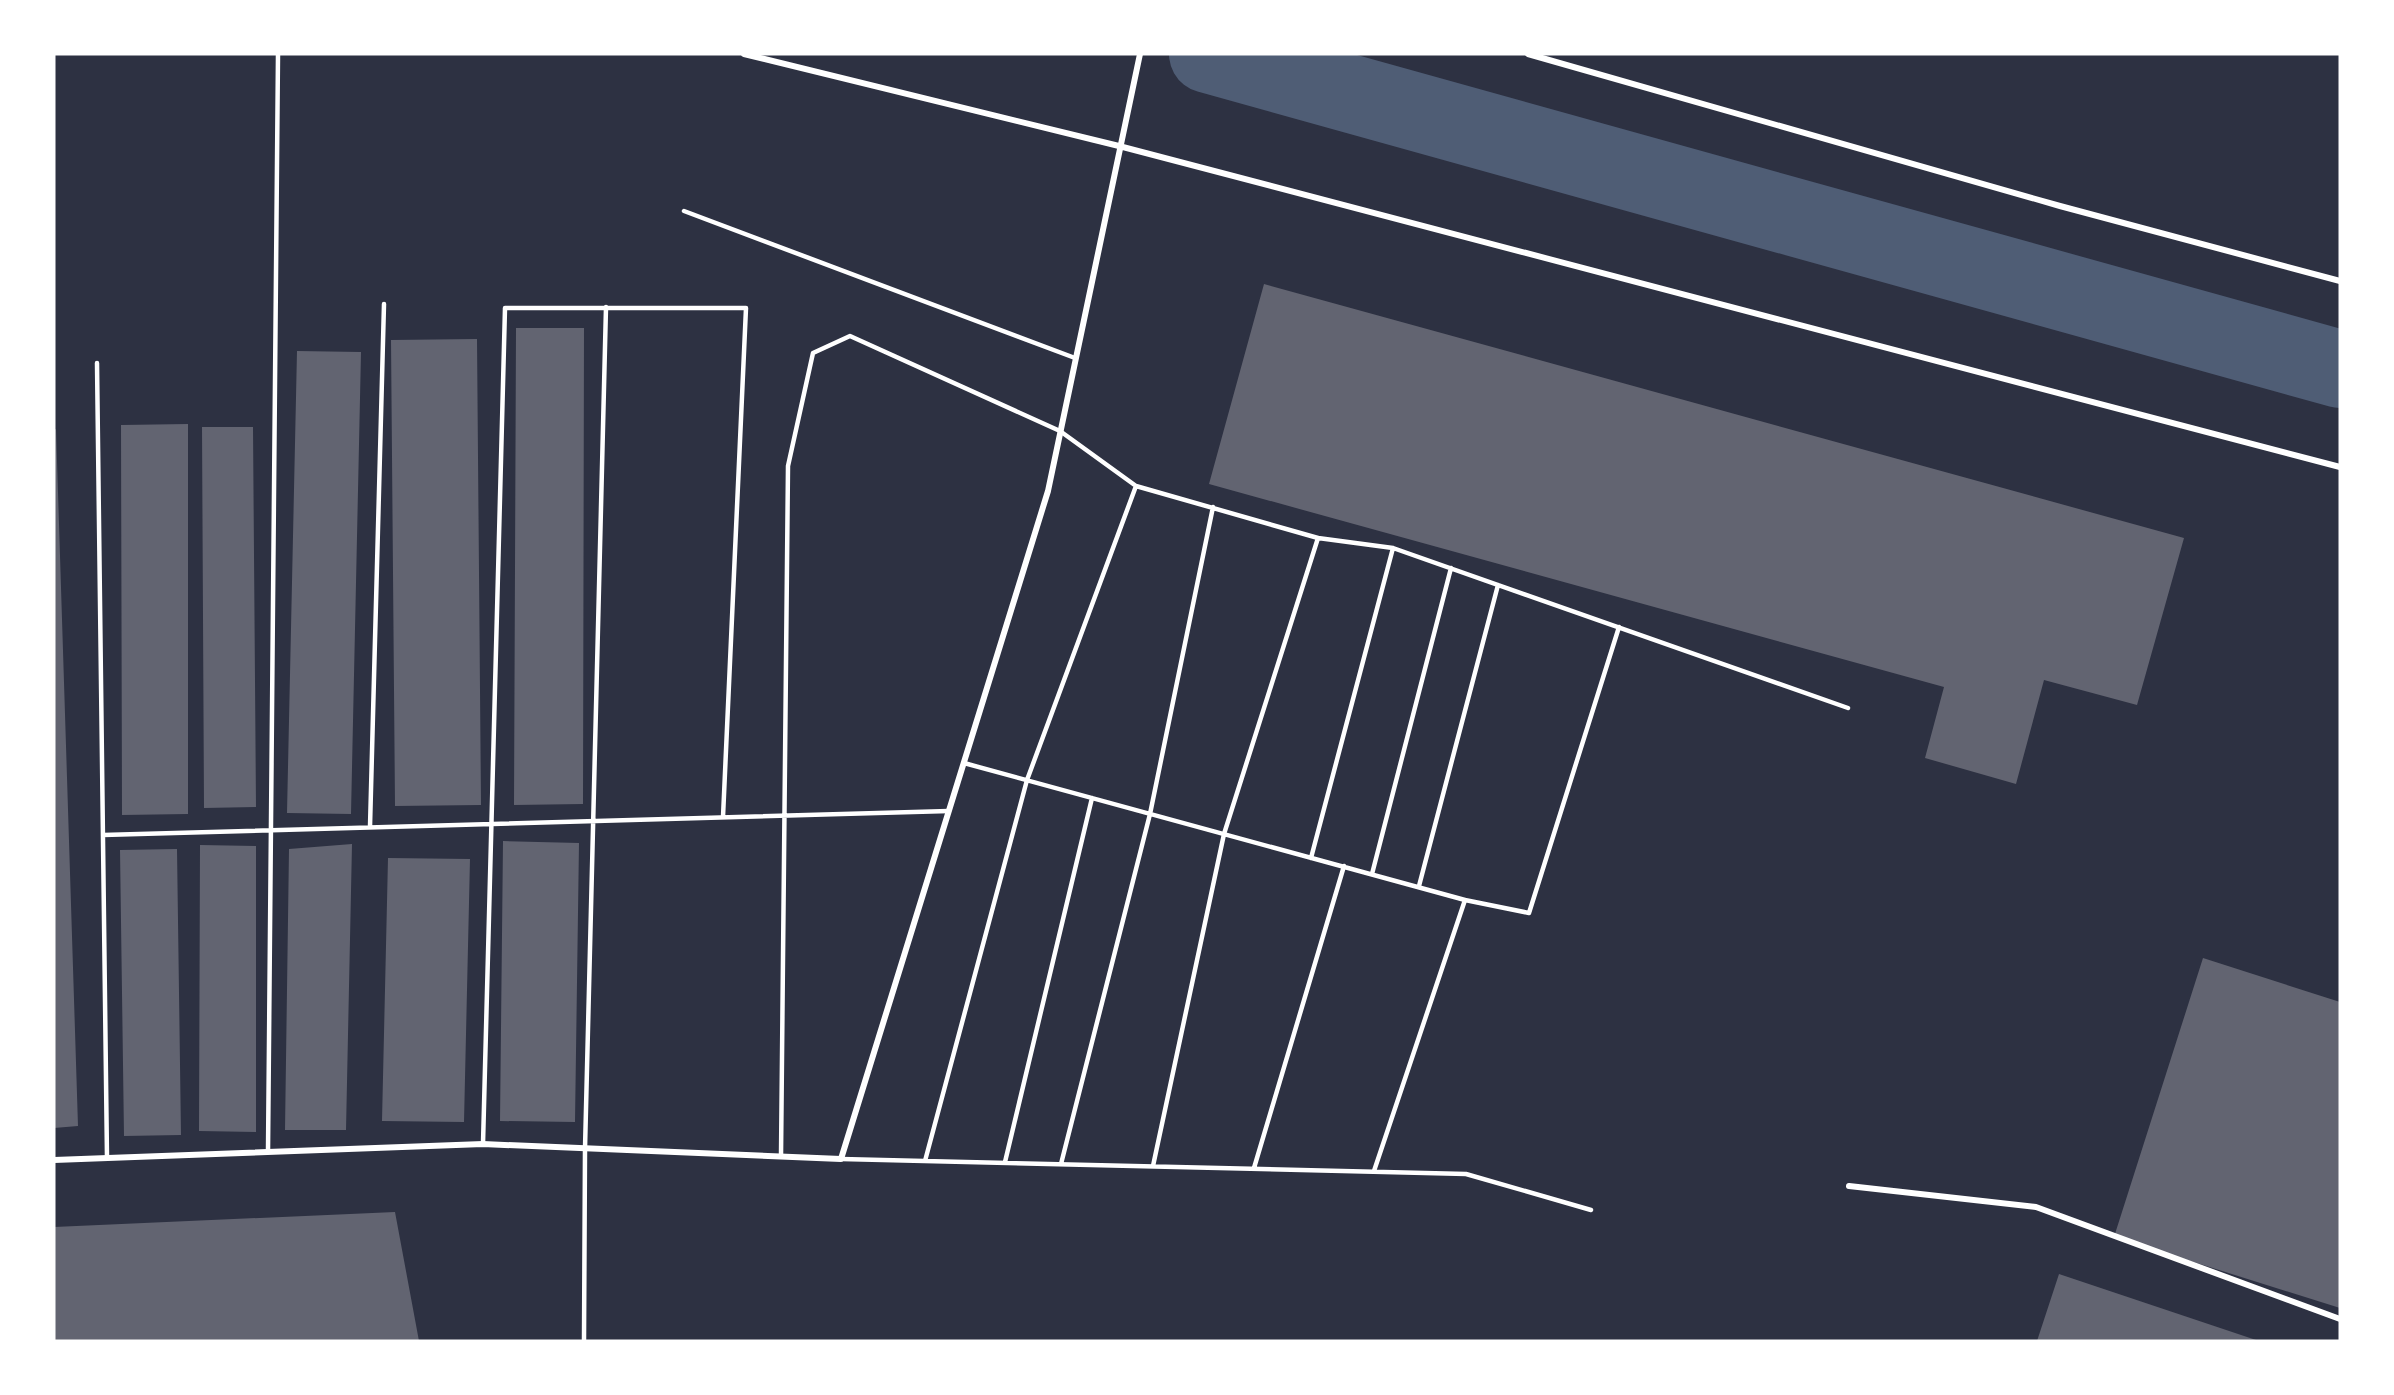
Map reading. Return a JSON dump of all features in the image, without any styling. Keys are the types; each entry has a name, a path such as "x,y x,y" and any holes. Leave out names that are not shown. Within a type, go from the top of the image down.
{"street":[{"path":"744,54 1119,146 2340,468"},
{"path":"54,1160 483,1144 842,1159 1048,491 1140,54"},
{"path":"1528,54 2060,206 2340,281"},
{"path":"1849,1186 2036,1207 2340,1319"}],"lane":[{"path":"268,1152 278,54"},
{"path":"684,211 1075,357"},
{"path":"370,827 384,304"},
{"path":"483,1144 505,308 746,308 723,818"},
{"path":"584,1341 585,1149 606,308"},
{"path":"781,1156 788,466 813,353 850,336 1060,431 1136,486 1318,538 1393,548 1848,708"},
{"path":"97,363 107,1158"},
{"path":"925,1161 1027,780 1136,486"},
{"path":"1061,1164 1150,814 1213,507"},
{"path":"1153,1166 1224,834 1318,538"},
{"path":"1311,858 1393,548"},
{"path":"1372,874 1450,568"},
{"path":"1419,886 1498,585"},
{"path":"964,763 1465,900 1529,913 1619,627"},
{"path":"1005,1162 1092,798"},
{"path":"103,835 949,811"},
{"path":"1254,1168 1344,866"},
{"path":"1374,1171 1465,900"},
{"path":"842,1159 1466,1174 1591,1210"}],"building":[{"path":"1264,284 2184,538 2137,705 2044,680 2016,784 1925,758 1944,687 1209,484"},
{"path":"516,328 584,328 583,804 514,805"},
{"path":"477,339 481,805 395,806 391,340"},
{"path":"297,351 361,352 351,814 287,813"},
{"path":"188,424 188,814 122,815 121,425"},
{"path":"202,427 253,427 256,807 204,808"},
{"path":"56,429 78,1126 54,1128 54,430"},
{"path":"503,841 579,843 575,1122 500,1121"},
{"path":"352,844 346,1130 285,1130 289,849"},
{"path":"200,845 256,846 256,1132 199,1131"},
{"path":"177,849 181,1135 124,1136 120,850"},
{"path":"388,858 470,859 464,1122 382,1121"},
{"path":"2203,958 2340,1002 2340,1308 2114,1237"},
{"path":"395,1212 419,1341 54,1341 54,1227"},
{"path":"2059,1274 2259,1341 2037,1341"}],"waterway":[{"path":"1208,54 2340,369"}]}
